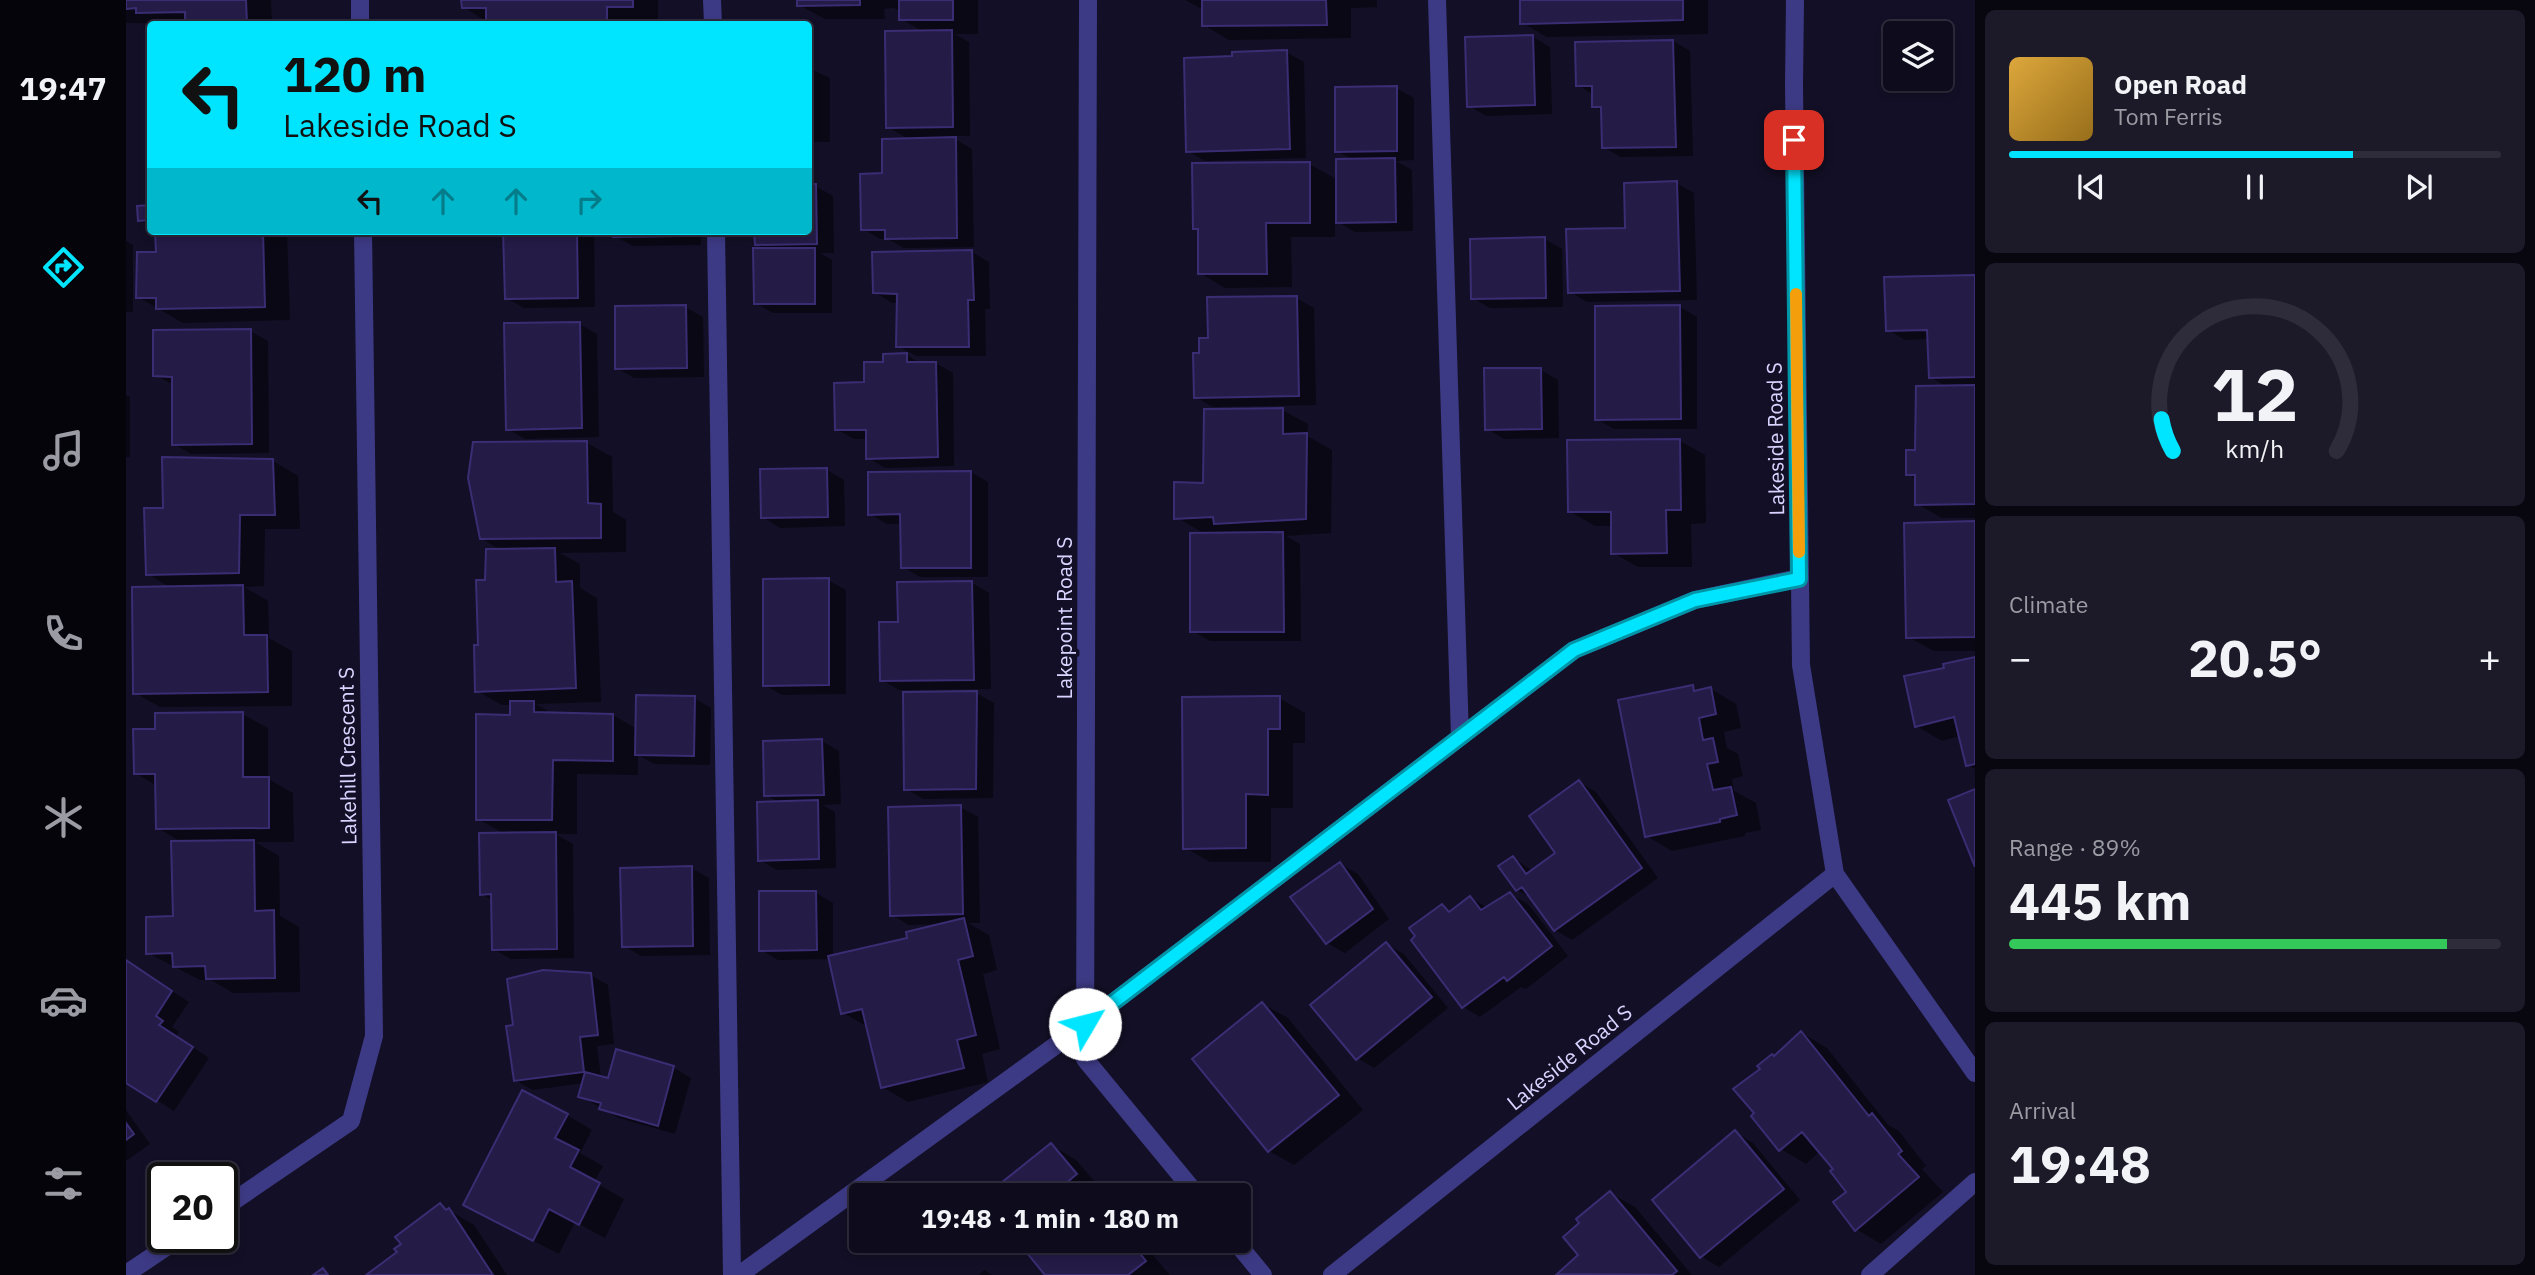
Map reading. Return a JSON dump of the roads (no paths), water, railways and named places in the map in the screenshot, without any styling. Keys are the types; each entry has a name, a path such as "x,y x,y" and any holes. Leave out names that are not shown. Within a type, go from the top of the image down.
{"street":[{"path":"359,0 360,21"},
{"path":"712,0 713,21"},
{"name":"Lakepoint Road S","path":"1088,0 1085,1059 1187,1183"},
{"path":"1437,0 1460,737"},
{"name":"Lakeside Road S","path":"1795,0 1801,665 1835,874 1975,1073"},
{"name":"Lakehill Crescent S","path":"238,1198 351,1122 374,1036 363,235"},
{"path":"716,235 732,1275"},
{"path":"739,1275 1085,1024 1574,650 1695,600 1799,579"},
{"name":"Lakeside Road S","path":"1332,1275 1835,874"},
{"path":"1870,1275 1975,1182"},
{"path":"126,1274 157,1253"},
{"path":"1245,1253 1263,1275"}]}
